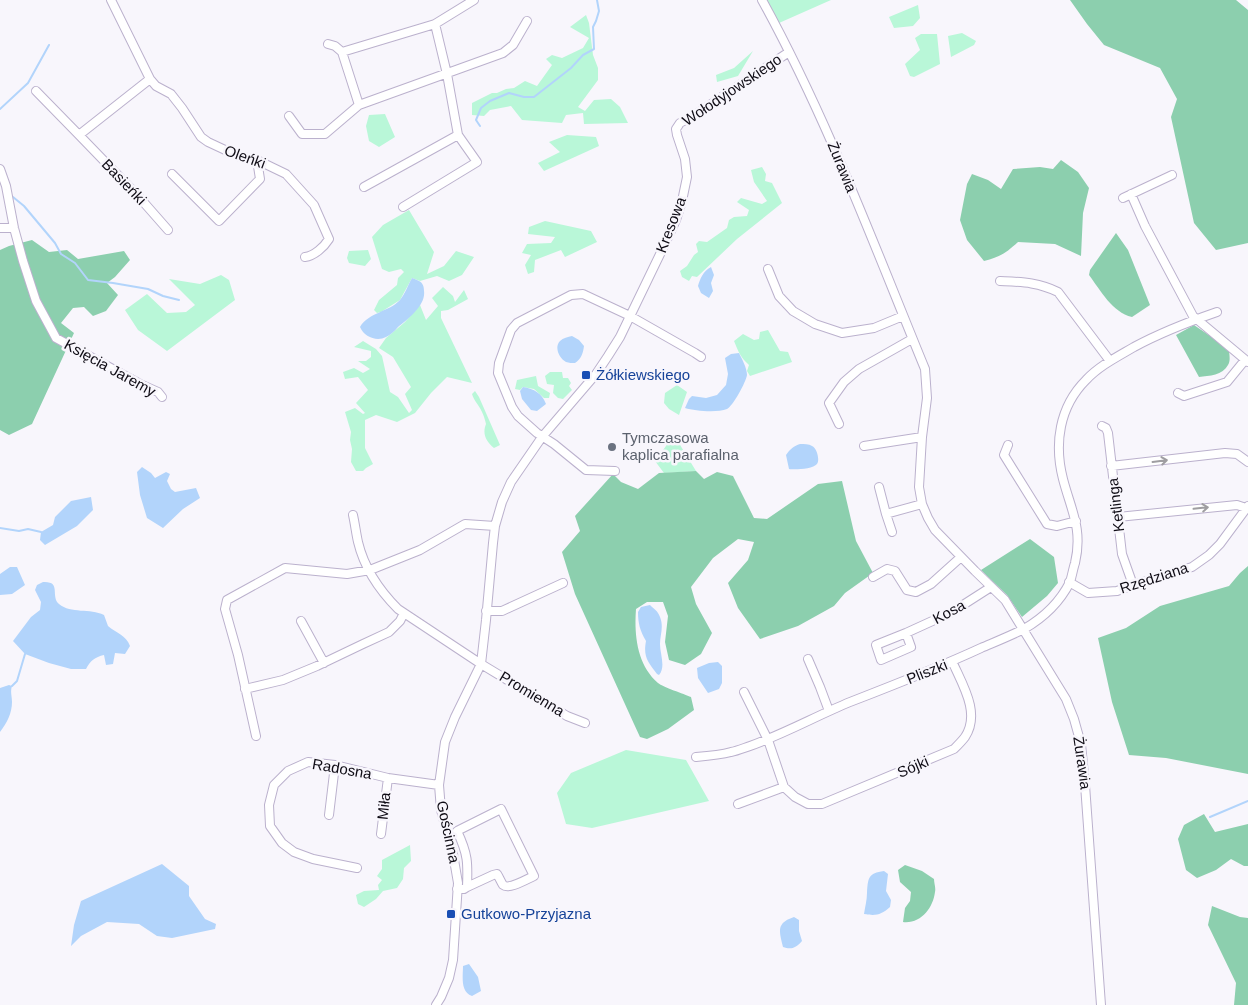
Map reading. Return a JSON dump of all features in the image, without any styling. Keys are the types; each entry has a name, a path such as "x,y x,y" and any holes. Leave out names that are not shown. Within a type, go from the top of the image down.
{"street":[{"name":"Oleńki","path":"111,0 150,78 156,86 171,94 201,136 208,142 238,156 257,160 286,174 314,204 329,239 325,246 305,257"},
{"path":"342,52 435,24 474,0"},
{"name":"Żurawia","path":"762,0 778,28 828,133 925,369 927,398 919,487 922,504 928,518 935,530 1005,600 1066,699 1074,719 1081,744 1086,785 1101,1005"},
{"path":"289,116 302,134 325,134 359,105 503,54 513,45 527,21"},
{"path":"403,207 476,162 458,135 447,74 435,24"},
{"path":"328,44 335,46 342,52 359,105"},
{"name":"Wołodyjowskiego","path":"676,129 680,123 789,52"},
{"path":"79,135 150,78"},
{"name":"Basieńki","path":"36,91 139,197 168,230"},
{"name":"Kresowa","path":"481,664 495,526 502,502 511,482 542,437 596,374 620,337 663,248 676,220 687,177 685,159 676,135 676,129"},
{"path":"364,187 458,135"},
{"name":"Oleńki","path":"172,174 219,221 260,179 257,160"},
{"name":"Księcia Jaremy","path":"0,169 6,186 23,262 36,302 56,338 158,392 162,397"},
{"path":"1123,198 1172,175"},
{"path":"1131,194 1145,226 1193,316 1247,361 1227,382 1184,396 1178,393"},
{"path":"0,228 14,228"},
{"path":"768,269 780,296 793,311 815,324 842,333 874,328 903,316"},
{"path":"1000,281 1035,283 1058,292 1110,361"},
{"path":"615,471 586,470 554,444 542,437 518,416 512,407 498,373 499,363 511,330 517,322 572,295 583,294 630,316 701,357"},
{"name":"Pliszki","path":"696,757 732,752 768,740 829,711 952,662 1023,629 1045,614 1061,597 1069,582 1078,552 1076,521 1063,478 1058,438 1068,406 1079,388 1096,371 1110,361 1148,339 1217,312"},
{"path":"839,424 828,404 844,382 859,369 912,339"},
{"name":"Ketlinga","path":"1102,426 1106,428 1108,433 1122,554 1133,585"},
{"path":"864,446 922,437"},
{"path":"1008,445 1004,455 1047,524 1057,526 1076,521"},
{"path":"1111,466 1225,453 1237,454 1248,462"},
{"path":"879,487 892,532"},
{"path":"886,514 922,504"},
{"name":"Rzędziana","path":"1069,582 1088,592 1118,591 1192,567 1209,555 1220,544 1247,507 1237,504 1118,517"},
{"name":"Promienna","path":"353,515 358,542 364,559 389,600 404,613 481,664 568,716 585,723"},
{"path":"256,736 238,655 225,609 227,600 285,568 347,574 370,570 420,550 465,524 495,526"},
{"path":"874,577 887,569 895,571 907,590 916,592 931,584 961,557"},
{"path":"486,611 502,611 563,583"},
{"name":"Kosa","path":"906,633 911,648 881,660 876,645 952,612 991,587"},
{"path":"245,689 283,680 389,632 400,621 404,613"},
{"path":"301,620 324,663"},
{"path":"808,659 829,711"},
{"name":"Sójki","path":"784,787 795,797 808,804 822,804 954,749 966,736 972,720 968,698 952,662"},
{"name":"Gościnna","path":"436,1005 449,978 453,960 458,883 453,854 441,810 439,785 445,742 481,664"},
{"path":"738,804 784,787 768,740 744,692"},
{"name":"Radosna","path":"357,868 313,859 294,852 282,842 270,826 269,805 274,786 288,771 308,762 335,765 388,778 439,785"},
{"path":"329,816 335,765"},
{"name":"Miła","path":"381,834 388,778"},
{"path":"457,889 464,889 493,874 496,874 506,887 534,876 500,809 457,831 464,847 468,864 467,887"}],"green space":[{"path":"766,0 831,0 779,23"},
{"path":"1070,0 1236,0 1248,10 1248,243 1216,250 1194,223 1171,117 1177,99 1160,68 1104,45"},
{"path":"918,5 920,18 913,26 894,28 889,17"},
{"path":"586,15 589,23 593,55 598,68 598,80 578,107 585,111 594,100 611,99 620,107 628,123 584,124 583,113 566,115 562,123 522,120 511,106 490,110 484,116 472,115 472,103 492,93 514,88 525,81 537,86 552,65 546,59 552,55 562,58 583,48 589,38 570,27"},
{"path":"962,33 976,41 974,45 951,57 948,36"},
{"path":"921,34 937,34 940,64 914,77 910,76 905,64 920,50 915,38"},
{"path":"753,51 738,76 717,82 716,75 734,68"},
{"path":"385,114 395,137 379,147 369,141 366,126 369,115"},
{"path":"567,135 596,137 599,146 544,171 538,163 560,152 549,142"},
{"path":"1061,160 1078,172 1089,188 1083,213 1081,256 1055,244 1018,242 1002,254 984,261 967,240 960,220 967,184 972,174 988,180 1001,189 1013,169 1040,167 1053,169"},
{"path":"762,167 766,174 765,181 772,183 782,203 737,239 697,277 692,276 689,281 682,277 680,271 687,266 698,252 696,244 699,241 707,242 727,228 729,220 734,217 747,216 749,210 737,202 741,198 762,204 767,201 754,182 751,170"},
{"path":"409,210 434,252 427,274 444,266 456,251 474,257 462,275 449,281 437,276 420,281 412,278 400,300 377,313 374,310 379,300 397,285 398,278 404,272 401,269 389,272 382,269 372,237 383,225"},
{"path":"545,221 591,231 597,242 565,257 561,250 535,260 534,272 528,274 525,265 531,255 522,253 527,244 551,243 555,237 528,234 529,227"},
{"path":"1116,233 1128,250 1150,305 1132,317 1113,306 1089,275 1090,270"},
{"path":"32,240 49,252 67,250 78,259 124,251 130,260 107,283 118,295 106,311 93,316 84,307 73,308 61,323 74,333 32,424 9,435 0,430 0,250"},
{"path":"368,250 371,259 365,266 349,263 347,258 349,251"},
{"path":"221,275 229,280 235,300 167,351 138,330 125,310 147,294 167,313 186,312 195,305 169,279 200,284"},
{"path":"443,287 453,296 455,302 464,290 468,299 448,310 441,311 441,318 472,383 447,377 415,413 397,422 376,415 365,420 365,448 373,464 363,471 356,471 351,462 351,432 345,412 355,408 363,414 365,413 356,403 368,390 358,377 345,379 343,372 354,368 363,373 370,369 358,361 366,361 371,357 371,351 354,347 363,341 376,349 382,356 390,392 398,397 409,413 412,410 405,394 411,387 393,357 379,348 386,338 405,322 420,305 426,320 438,306 432,298"},
{"path":"1194,325 1229,349 1229,363 1223,371 1199,377 1176,335"},
{"path":"768,330 780,351 788,352 792,362 750,376 747,371 749,365 740,354 734,341 743,334 754,340 759,339 760,332"},
{"path":"550,372 562,372 563,378 568,378 571,383 569,386 572,390 563,399 558,398 553,393 554,385 547,384 545,376"},
{"path":"536,376 538,386 550,393 549,398 544,398 534,389 523,387 520,390 515,389 517,380"},
{"path":"677,385 687,392 679,415 669,409 664,403 665,393"},
{"path":"475,391 500,445 494,448 489,443 484,431 486,424 472,394"},
{"path":"674,435 696,471 664,473 655,461"},
{"path":"696,471 704,479 717,472 733,476 754,518 767,519 818,484 842,481 856,541 873,573 845,593 834,606 798,626 760,639 738,608 728,583 748,560 754,542 738,539 713,558 691,587 696,604 712,633 701,654 685,665 669,660 665,642 668,616 663,602 647,602 636,609 638,649 645,668 658,683 691,697 694,710 668,729 647,739 640,737 634,724 575,594 562,552 580,531 575,516 613,474 621,482 638,489 659,473"},
{"path":"1030,539 1054,557 1058,583 1047,596 1022,617 1007,595 981,570"},
{"path":"1248,566 1248,774 1166,758 1129,755 1112,702 1098,638 1126,628 1160,606 1229,586"},
{"path":"626,750 686,760 709,801 592,828 566,824 557,793 571,773"},
{"path":"1204,814 1215,832 1248,824 1248,866 1244,866 1231,859 1216,870 1197,878 1186,870 1178,839 1184,825"},
{"path":"410,845 411,861 404,868 403,879 397,888 383,891 376,899 364,907 358,904 356,895 364,891 379,890 378,885 382,880 377,876 382,869 382,860"},
{"path":"905,865 922,871 934,879 935,889 934,898 929,909 921,918 909,922 903,922 905,908 910,901 911,892 900,882 898,870"},
{"path":"1212,906 1240,917 1248,918 1248,1005 1234,1005 1236,983 1208,925"}],"water":[{"path":"711,267 714,275 711,283 713,291 709,298 701,293 698,286 704,273"},
{"path":"412,278 423,285 424,290 424,296 416,311 386,337 375,339 364,333 360,327 364,322 400,300"},
{"path":"572,336 584,346 579,360 575,363 563,360 557,349 560,341"},
{"path":"739,353 747,375 739,394 730,407 712,411 685,408 692,396 706,398 717,395 726,385 728,374 725,358 731,354"},
{"path":"523,387 537,392 546,404 537,411 531,410 522,399 520,391"},
{"path":"800,444 808,444 814,447 818,454 818,462 815,466 808,468 789,469 786,455 792,448"},
{"path":"142,467 155,478 166,472 170,474 167,481 171,489 175,492 196,488 200,498 183,509 163,528 147,518 140,495 137,472"},
{"path":"91,497 93,510 77,526 45,545 40,540 41,532 53,525 55,517 71,501"},
{"path":"10,567 17,567 25,585 12,594 0,595 0,574"},
{"path":"49,582 54,586 55,597 59,604 64,607 104,615 108,626 128,642 130,646 125,654 115,653 113,664 106,665 104,655 93,660 86,669 71,669 25,654 13,641 31,617 40,610 41,602 35,590 37,585"},
{"path":"650,605 658,613 662,624 660,644 662,668 659,675 647,659 645,651 646,641 638,620 638,612 641,607"},
{"path":"718,662 722,666 722,683 719,689 708,693 698,678 697,668 709,663"},
{"path":"12,686 11,710 0,732 0,688"},
{"path":"162,864 189,886 189,896 205,919 216,924 215,929 172,938 157,936 139,924 107,922 81,936 71,946 74,925 81,901"},
{"path":"884,871 888,874 886,891 891,900 890,907 878,914 864,914 870,877 875,873"},
{"path":"794,917 799,920 799,931 802,941 793,948 783,947 780,928 784,922"},
{"path":"469,964 478,977 481,991 472,996 468,994 463,983 463,966"}],"waterway":[{"path":"480,126 476,120 481,108 490,101 509,93 524,97 534,97 571,68 583,55 594,49 593,27 599,11 597,0"},
{"path":"0,109 28,83 49,45"},
{"path":"13,197 24,206 55,243 61,254 75,263 88,280 148,289 163,296 179,300"},
{"path":"0,528 19,531 28,529 41,532"},
{"path":"12,686 17,681 25,654"},
{"path":"1210,817 1248,801"}],"place":[{"name":"Żółkiewskiego","path":"586,375"},
{"name":"Tymczasowa kaplica parafialna","path":"612,447"},
{"name":"Gutkowo-Przyjazna","path":"451,914"}]}
